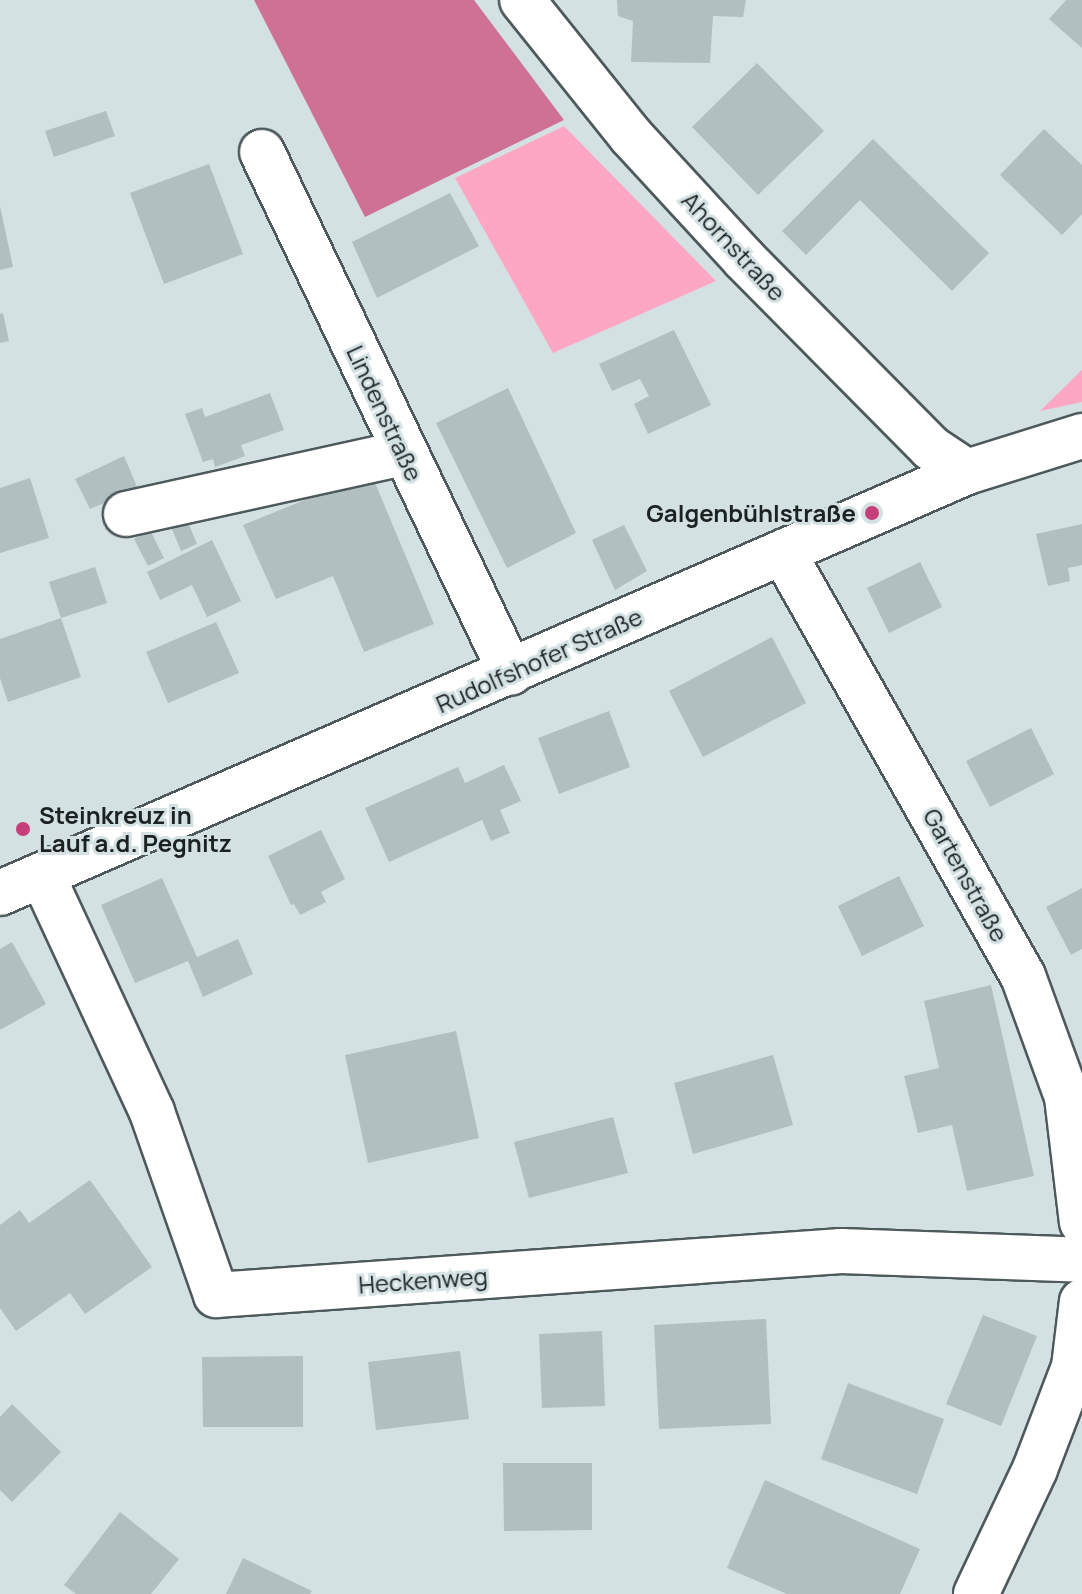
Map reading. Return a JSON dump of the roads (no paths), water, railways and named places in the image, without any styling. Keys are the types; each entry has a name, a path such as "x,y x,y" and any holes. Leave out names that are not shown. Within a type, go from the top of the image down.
{"street":[{"name":"Ahornstraße","path":"522,0 631,136 743,258 931,448 967,472"},
{"name":"Lindenstraße","path":"262,152 511,673"},
{"name":"Rudolfshofer Straße","path":"0,893 43,877 967,472 1082,436"},
{"path":"126,514 404,453"},
{"name":"Gartenstraße","path":"783,552 1023,976 1067,1097 1082,1222"},
{"name":"Heckenweg","path":"43,877 152,1112 216,1295 841,1251 1082,1260"},
{"path":"976,1594 1035,1469 1074,1367 1082,1301"}],"place":[{"name":"Galgenbühlstraße","path":"872,513"},
{"name":"Steinkreuz in Lauf a.d. Pegnitz","path":"23,829"}]}
